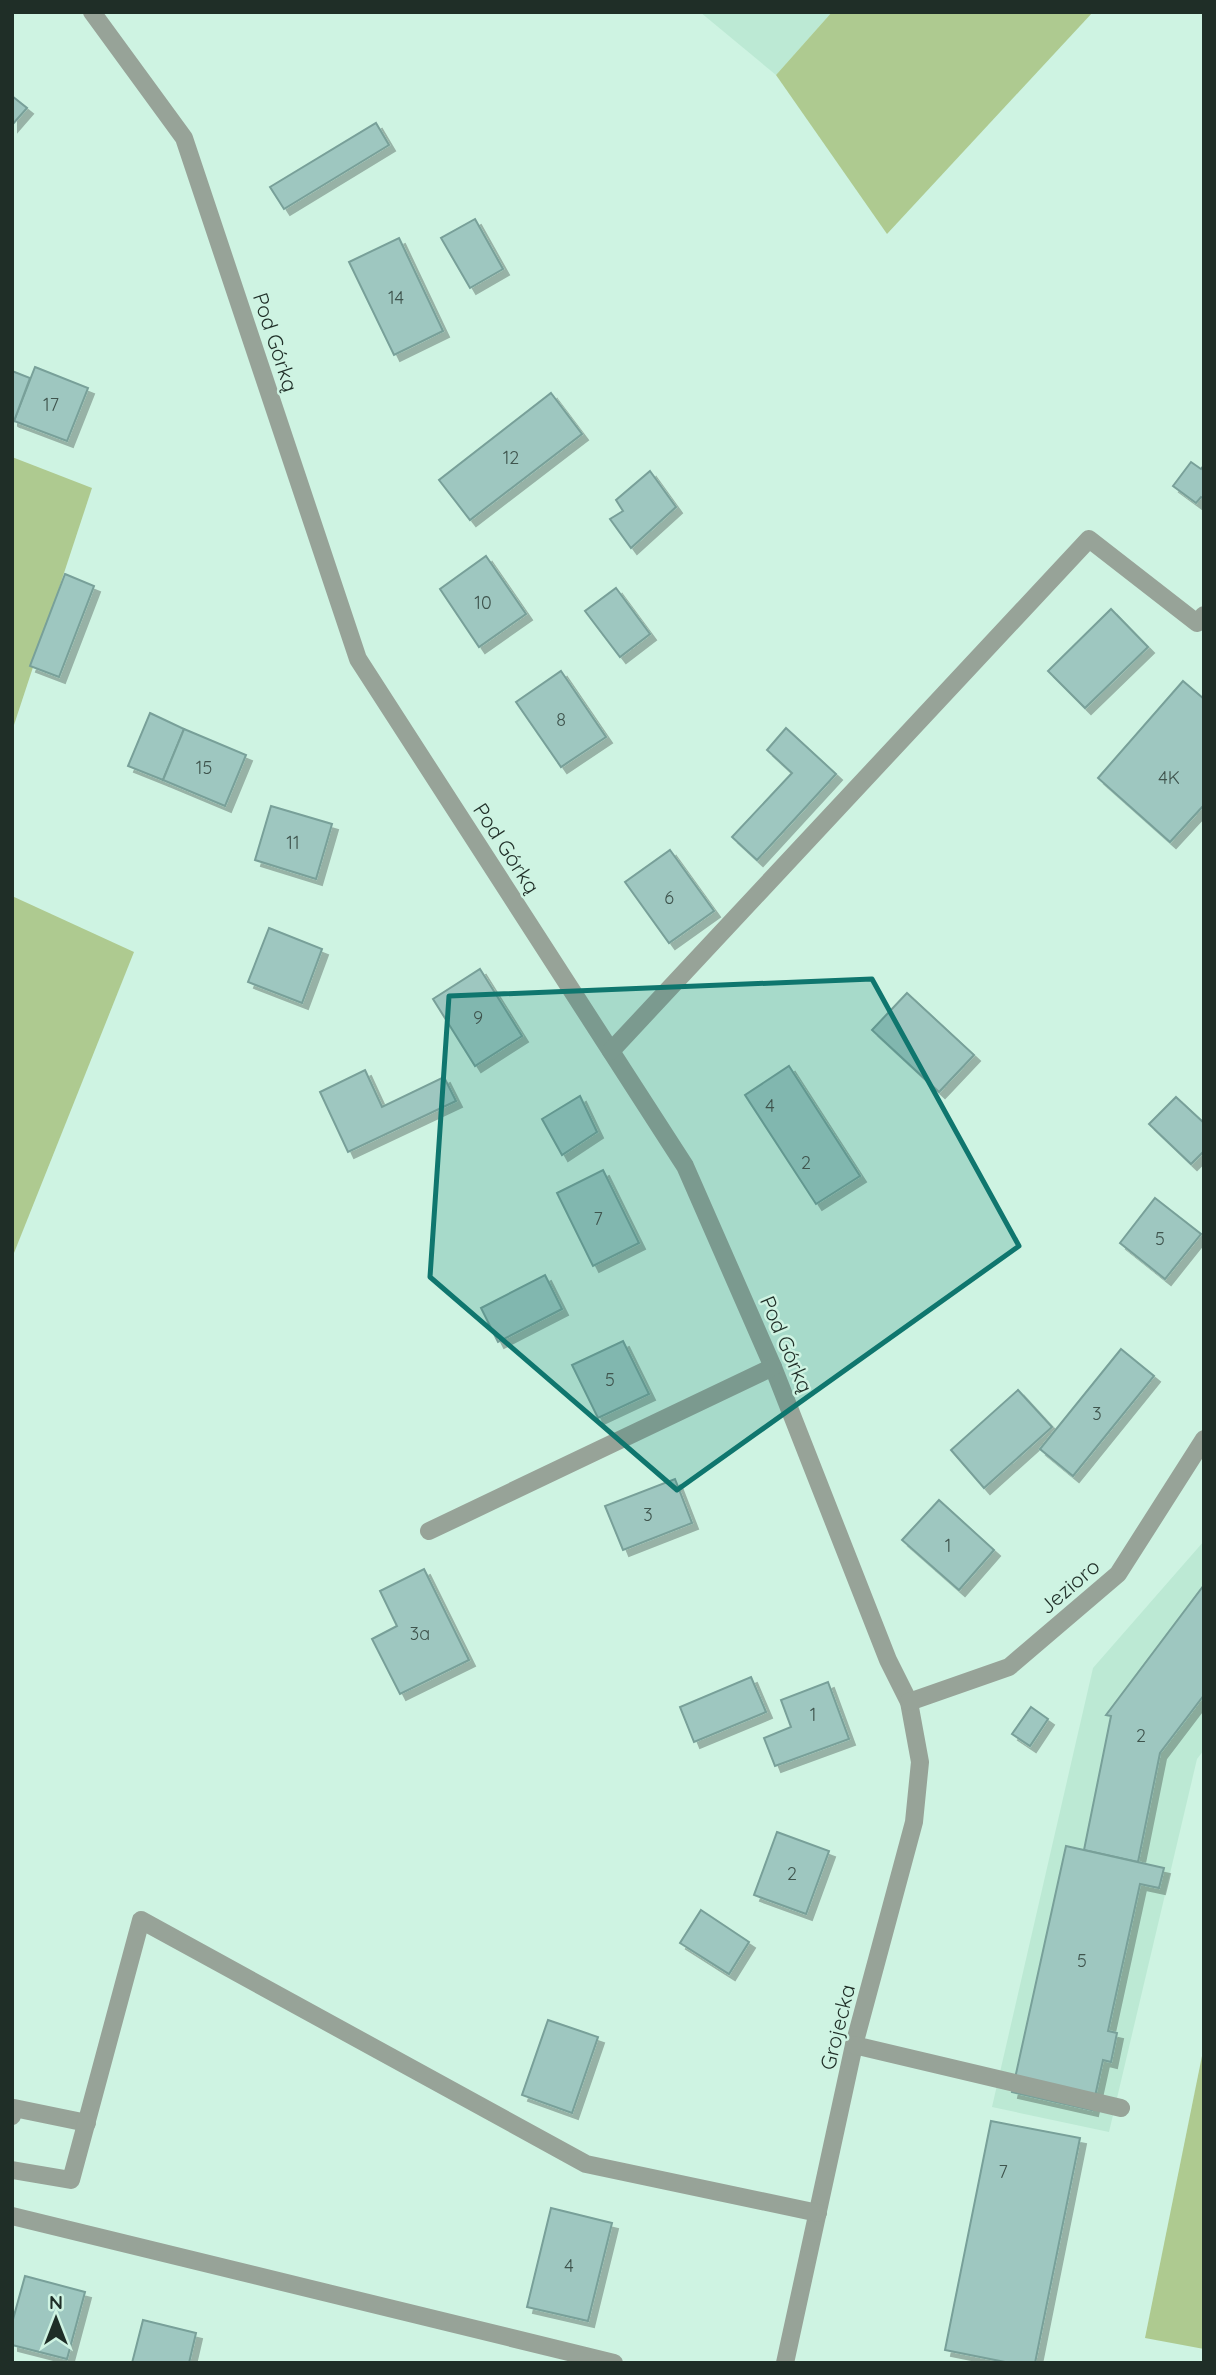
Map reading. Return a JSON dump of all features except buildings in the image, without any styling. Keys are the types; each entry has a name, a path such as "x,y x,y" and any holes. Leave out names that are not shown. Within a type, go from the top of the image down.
{"street":[{"name":"Pod Górką","path":"92,12 184,138 358,659 685,1166 774,1367 888,1660 909,1702"},
{"path":"611,1051 1089,540 1197,622 1204,615"},
{"path":"429,1531 774,1367"},
{"name":"Jezioro","path":"909,1702 1009,1667 1118,1574 1204,1439"},
{"name":"Grojecka","path":"785,2363 854,2045 914,1822 920,1762 909,1702"},
{"path":"12,2170 71,2180 141,1920 586,2164 818,2213"},
{"path":"854,2045 1121,2108"},
{"path":"12,2116 14,2108 87,2123"},
{"path":"12,2216 614,2363"}],"highlighted area":[{"path":"872,979 1019,1246 677,1490 430,1277 449,996"}],"shaded area":[{"path":"700,12 832,12 776,75"},
{"path":"1204,1541 1204,1750 1197,1759 1109,2132 992,2107 1093,1668"}],"green space":[{"path":"832,12 1093,12 887,234 776,75"},
{"path":"12,457 92,488 12,731"},
{"path":"12,896 134,952 12,1258"},
{"path":"1204,2046 1204,2349 1145,2338"}]}
